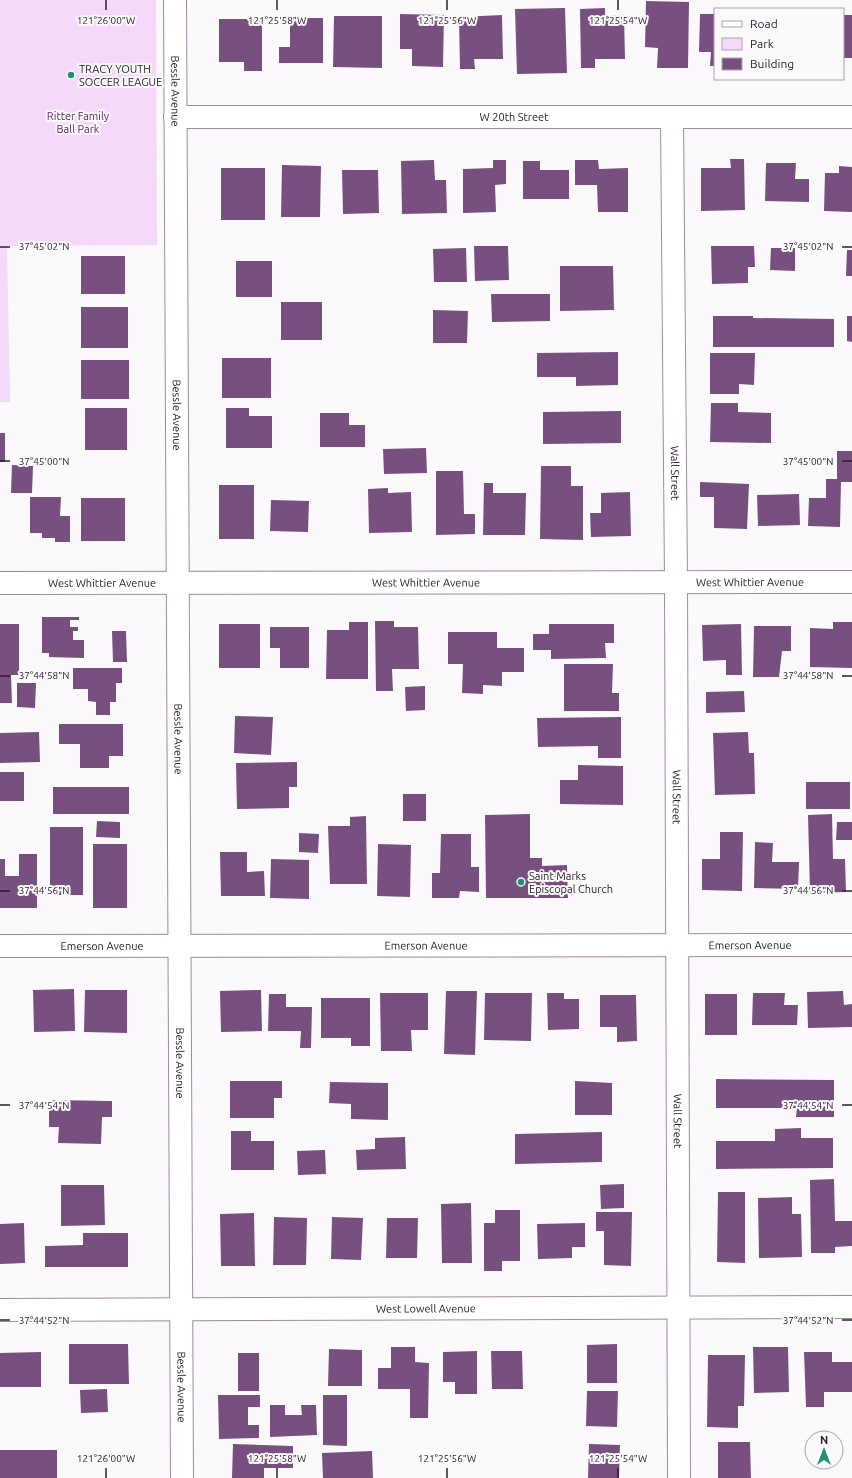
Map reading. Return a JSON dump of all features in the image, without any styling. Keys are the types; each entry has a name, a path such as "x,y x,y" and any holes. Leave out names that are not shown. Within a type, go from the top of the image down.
{"street":[{"name":"Bessle Avenue","path":"176,0 175,117 182,1478"},
{"name":"W 20th Street","path":"175,117 852,117"},
{"name":"Wall Street","path":"672,117 676,582 677,1308 679,1478"},
{"name":"West Whittier Avenue","path":"0,583 852,582"},
{"name":"Emerson Avenue","path":"0,946 852,946"},
{"name":"West Lowell Avenue","path":"0,1310 182,1308 852,1307"}],"green space":[{"name":"Ritter Family Ball Park","path":"0,0 156,0 157,245 7,246 10,402 0,402"}],"building":[{"path":"646,1 689,2 688,68 657,68 658,48 645,47"},
{"path":"565,8 567,73 517,74 515,9"},
{"path":"605,8 605,16 624,15 625,59 595,59 595,68 581,68 580,9"},
{"path":"400,14 444,15 443,67 412,66 412,49 400,49"},
{"path":"700,14 714,14 714,66 710,66 711,52 699,52"},
{"path":"502,15 503,59 474,59 475,69 460,69 459,17"},
{"path":"844,15 852,15 852,58 844,58"},
{"path":"334,16 382,16 382,68 333,67"},
{"path":"290,18 323,18 323,63 279,63 279,47 290,47"},
{"path":"219,19 262,19 262,71 244,71 244,62 219,62"},
{"path":"730,159 744,159 745,210 701,211 701,168 731,168"},
{"path":"434,160 435,180 446,180 447,213 402,214 401,161"},
{"path":"493,160 506,160 506,184 495,185 496,212 463,213 463,169 493,168"},
{"path":"575,160 598,160 599,169 628,168 628,212 598,212 597,185 575,185"},
{"path":"523,161 540,161 540,170 569,170 569,199 523,199"},
{"path":"766,163 796,163 795,179 809,179 809,202 765,201"},
{"path":"282,165 321,166 320,217 281,217"},
{"path":"839,166 852,167 852,212 824,211 825,173 839,173"},
{"path":"221,168 265,168 265,220 221,220"},
{"path":"342,170 378,170 379,213 343,214"},
{"path":"474,246 508,246 509,280 475,281"},
{"path":"711,246 754,246 755,267 748,267 748,283 712,284"},
{"path":"466,248 467,282 434,282 433,249"},
{"path":"771,248 795,248 795,271 770,270"},
{"path":"847,250 852,250 852,276 846,276"},
{"path":"81,256 125,256 125,294 81,294"},
{"path":"236,261 272,261 272,297 236,297"},
{"path":"560,266 613,266 614,310 560,311"},
{"path":"491,294 550,294 550,321 492,322"},
{"path":"281,302 322,302 322,340 281,340"},
{"path":"81,307 128,307 128,348 81,348"},
{"path":"433,310 468,311 467,343 433,343"},
{"path":"713,316 834,319 834,347 713,347"},
{"path":"847,316 852,316 852,342 847,341"},
{"path":"618,352 618,385 576,386 576,377 537,377 537,353"},
{"path":"710,353 755,353 754,385 739,384 739,394 710,394"},
{"path":"222,358 271,358 271,398 222,398"},
{"path":"81,360 129,360 129,399 81,399"},
{"path":"711,403 738,403 738,412 771,413 771,443 710,442"},
{"path":"85,408 127,408 127,450 85,450"},
{"path":"226,408 249,408 249,416 272,416 272,448 226,448"},
{"path":"621,411 621,443 543,444 543,412"},
{"path":"320,413 349,413 349,425 365,425 365,447 320,447"},
{"path":"0,433 5,433 5,462 0,462"},
{"path":"426,448 427,473 384,474 383,449"},
{"path":"837,451 852,451 852,482 841,482 840,527 808,526 809,498 826,498 826,479 837,479"},
{"path":"12,465 33,466 32,493 11,493"},
{"path":"541,466 571,466 571,486 583,486 583,540 540,539"},
{"path":"436,471 463,471 464,514 475,514 475,534 436,535"},
{"path":"700,482 749,484 747,529 714,528 714,497 700,497"},
{"path":"484,483 493,483 493,493 526,493 525,535 483,535"},
{"path":"219,485 254,485 254,539 219,539"},
{"path":"388,488 388,493 411,492 412,532 369,533 368,489"},
{"path":"630,492 631,536 591,537 590,513 601,513 601,493"},
{"path":"799,494 800,525 758,526 757,495"},
{"path":"30,497 61,497 60,516 70,516 70,542 55,542 55,538 42,538 42,533 30,533"},
{"path":"81,498 125,498 125,541 81,541"},
{"path":"271,500 309,501 308,532 270,531"},
{"path":"42,617 79,617 79,620 70,620 70,627 78,627 78,631 73,631 73,640 84,640 84,658 49,657 49,653 42,653"},
{"path":"375,621 394,621 394,627 418,627 419,669 392,669 393,691 376,691"},
{"path":"349,622 368,622 368,679 326,679 327,630 349,630"},
{"path":"833,622 852,622 852,668 810,667 810,628 833,629"},
{"path":"0,624 19,624 19,675 11,675 12,703 0,703"},
{"path":"219,624 260,624 260,668 219,668"},
{"path":"549,624 614,624 614,643 605,643 606,658 551,659 551,650 533,650 533,634 549,634"},
{"path":"741,624 742,675 726,675 726,660 703,661 702,625"},
{"path":"754,626 791,626 791,651 782,651 779,677 753,677"},
{"path":"270,627 309,627 309,668 280,668 280,648 270,648"},
{"path":"112,631 126,631 127,662 113,662"},
{"path":"448,632 497,632 497,648 524,648 524,672 502,672 502,686 483,685 483,694 462,693 463,664 448,664"},
{"path":"564,664 613,664 612,693 619,693 619,711 564,711"},
{"path":"73,668 122,668 122,683 116,683 116,702 110,702 110,715 96,715 96,702 88,701 88,689 73,689"},
{"path":"17,683 36,683 35,708 17,707"},
{"path":"425,686 425,710 406,711 405,687"},
{"path":"744,691 745,712 706,713 706,692"},
{"path":"235,716 273,717 271,755 234,753"},
{"path":"621,717 621,758 598,758 598,746 538,747 537,718"},
{"path":"59,724 123,724 123,756 109,756 109,768 80,768 80,744 59,744"},
{"path":"39,732 40,762 0,763 0,733"},
{"path":"748,732 749,753 754,753 755,794 715,795 713,733"},
{"path":"297,762 297,787 289,787 289,808 237,809 236,763"},
{"path":"578,765 623,766 623,805 560,804 560,780 578,780"},
{"path":"0,772 24,772 24,801 0,801"},
{"path":"806,782 850,782 850,809 806,809"},
{"path":"53,787 129,787 129,814 53,814"},
{"path":"403,794 426,794 426,821 403,821"},
{"path":"530,814 530,858 542,858 542,866 567,865 568,898 486,898 485,815"},
{"path":"832,814 833,859 845,859 846,892 810,893 808,815"},
{"path":"366,816 367,884 330,884 328,826 350,826 350,817"},
{"path":"97,821 120,822 120,838 96,837"},
{"path":"837,822 852,822 852,840 836,840"},
{"path":"50,827 83,827 83,895 50,895"},
{"path":"720,832 743,832 742,891 702,890 702,859 720,859"},
{"path":"299,833 319,834 318,853 299,852"},
{"path":"441,834 471,834 471,867 479,867 479,892 460,891 459,898 432,898 432,873 440,873"},
{"path":"755,842 773,843 772,862 799,862 798,889 754,888"},
{"path":"93,844 127,844 127,908 93,908"},
{"path":"378,844 411,845 410,897 377,896"},
{"path":"220,852 247,852 247,872 264,871 265,896 221,896"},
{"path":"19,854 37,854 37,908 0,908 0,859 5,859 5,876 19,876"},
{"path":"271,859 309,860 309,899 270,898"},
{"path":"74,989 75,1031 34,1032 33,990"},
{"path":"85,990 127,990 127,1033 84,1032"},
{"path":"261,990 262,1031 221,1032 220,991"},
{"path":"446,991 477,991 475,1055 444,1054"},
{"path":"843,991 844,1005 852,1004 852,1027 808,1028 807,992"},
{"path":"380,993 428,993 428,1030 411,1030 412,1051 381,1051"},
{"path":"485,993 532,993 531,1041 484,1040"},
{"path":"547,993 564,993 564,999 579,999 579,1029 548,1030"},
{"path":"753,993 785,993 784,1005 798,1005 797,1025 752,1025"},
{"path":"269,994 286,994 286,1007 312,1007 311,1048 300,1048 301,1031 268,1031"},
{"path":"705,994 737,994 737,1035 705,1035"},
{"path":"600,995 636,995 637,1041 617,1042 617,1027 600,1027"},
{"path":"321,998 370,998 370,1046 351,1046 351,1038 321,1038"},
{"path":"716,1079 834,1080 834,1117 796,1117 797,1108 716,1108"},
{"path":"230,1081 282,1081 282,1098 274,1098 274,1118 230,1118"},
{"path":"575,1081 612,1083 612,1115 575,1115"},
{"path":"330,1082 388,1083 388,1120 351,1119 351,1104 329,1103"},
{"path":"49,1100 112,1101 112,1117 102,1117 101,1144 58,1143 59,1127 49,1127"},
{"path":"801,1128 801,1138 833,1138 833,1168 716,1169 716,1141 775,1141 775,1129"},
{"path":"231,1131 251,1131 251,1141 274,1141 274,1170 231,1170"},
{"path":"602,1132 602,1162 515,1164 515,1134"},
{"path":"405,1137 406,1169 357,1170 356,1150 375,1149 375,1138"},
{"path":"325,1150 326,1174 298,1175 297,1151"},
{"path":"834,1179 835,1221 852,1221 852,1246 835,1247 835,1253 811,1253 810,1180"},
{"path":"624,1184 624,1208 601,1209 600,1185"},
{"path":"61,1185 104,1185 105,1225 61,1226"},
{"path":"718,1192 745,1192 745,1263 717,1262"},
{"path":"792,1197 792,1214 801,1214 802,1257 759,1258 758,1198"},
{"path":"471,1203 472,1263 442,1263 441,1204"},
{"path":"495,1210 520,1210 520,1261 502,1261 502,1271 484,1271 484,1223 495,1223"},
{"path":"596,1212 632,1212 631,1266 604,1265 604,1231 596,1231"},
{"path":"254,1213 255,1266 221,1266 220,1214"},
{"path":"274,1217 307,1218 306,1265 273,1265"},
{"path":"332,1217 363,1218 361,1260 331,1259"},
{"path":"387,1218 418,1218 417,1258 386,1258"},
{"path":"24,1223 25,1263 0,1264 0,1224"},
{"path":"585,1223 585,1247 572,1247 572,1258 538,1259 537,1224"},
{"path":"83,1233 128,1233 128,1267 45,1267 45,1246 83,1245"},
{"path":"69,1344 128,1344 129,1384 69,1384"},
{"path":"617,1344 617,1383 587,1383 587,1345"},
{"path":"391,1347 415,1347 415,1362 429,1363 428,1418 410,1418 410,1389 378,1389 378,1368 391,1368"},
{"path":"753,1347 788,1347 789,1392 754,1393"},
{"path":"329,1349 362,1350 362,1386 328,1386"},
{"path":"477,1351 477,1394 455,1394 455,1382 443,1382 443,1352"},
{"path":"491,1351 522,1351 523,1389 492,1389"},
{"path":"41,1352 41,1387 0,1387 0,1353"},
{"path":"804,1352 832,1352 832,1362 852,1362 852,1392 824,1392 824,1407 806,1407"},
{"path":"238,1353 259,1353 259,1391 238,1391"},
{"path":"708,1355 745,1355 744,1406 738,1406 738,1428 707,1427"},
{"path":"107,1389 108,1412 81,1413 80,1390"},
{"path":"587,1391 618,1391 617,1427 586,1426"},
{"path":"218,1395 260,1395 260,1407 248,1407 248,1425 259,1425 259,1438 219,1439"},
{"path":"323,1395 347,1395 347,1446 323,1445"},
{"path":"270,1405 285,1405 285,1415 302,1415 301,1405 316,1405 317,1435 270,1437"},
{"path":"718,1442 750,1442 751,1478 718,1478"},
{"path":"233,1444 293,1446 293,1468 264,1468 264,1478 232,1478"},
{"path":"589,1444 620,1445 619,1478 588,1478"},
{"path":"0,1450 57,1450 57,1478 0,1478"},
{"path":"372,1451 373,1478 323,1478 322,1453"}],"place":[{"name":"TRACY YOUTH SOCCER LEAGUE","path":"71,75"},
{"name":"Saint Marks Episcopal Church","path":"521,882"}]}
